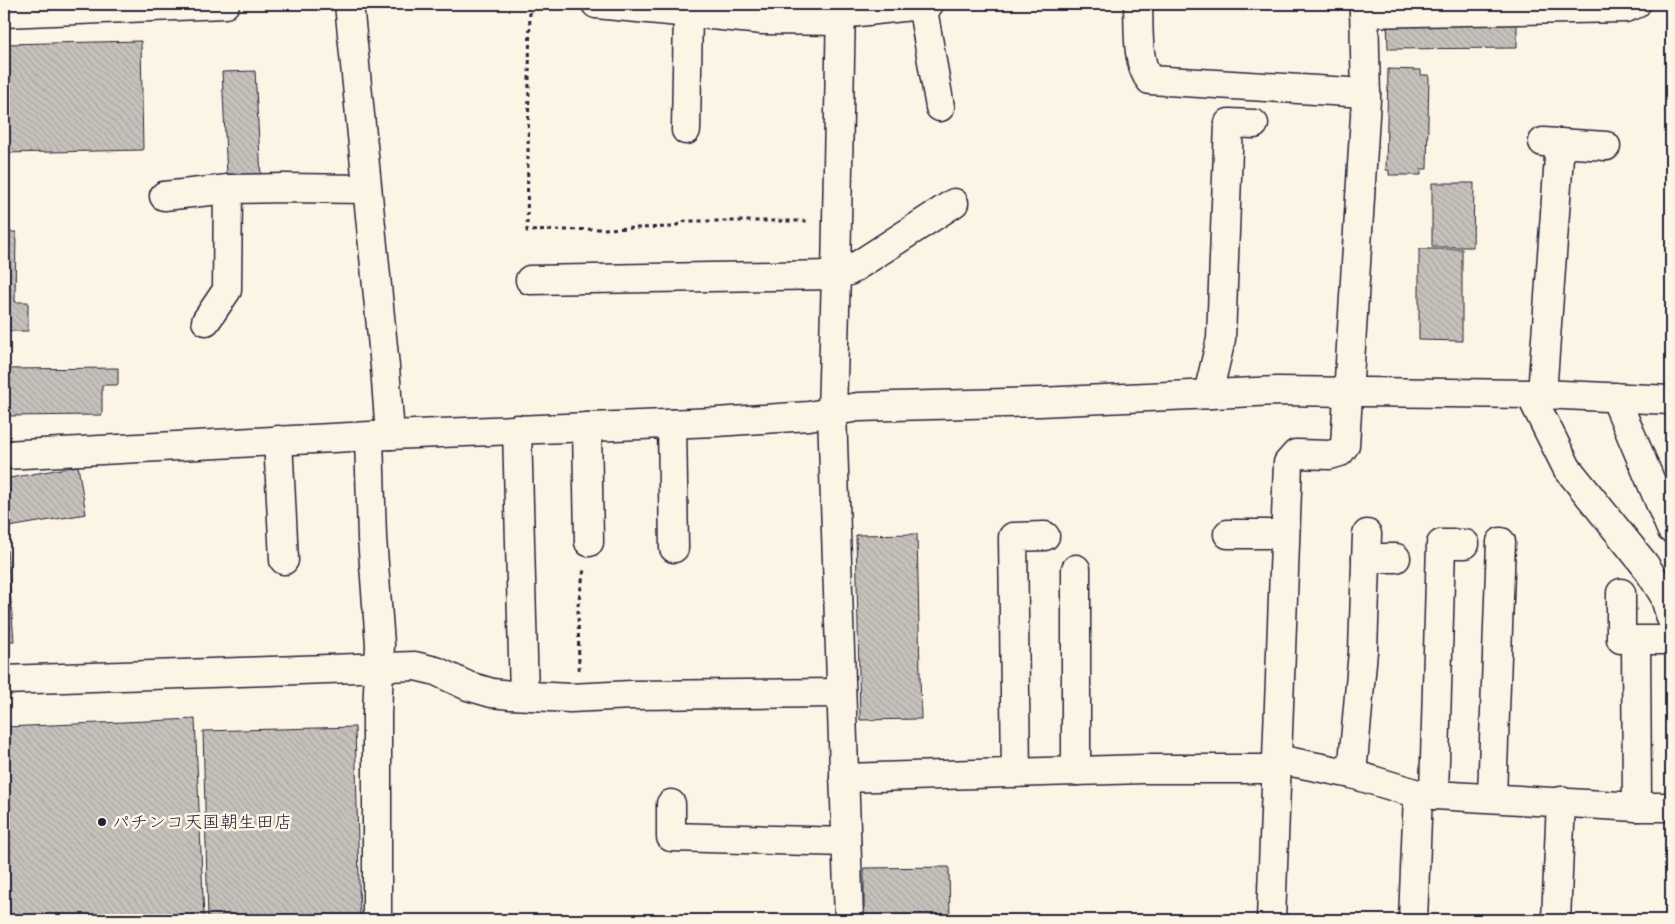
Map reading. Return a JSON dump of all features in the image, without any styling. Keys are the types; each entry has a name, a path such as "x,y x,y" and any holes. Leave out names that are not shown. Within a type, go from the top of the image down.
{"street":[{"path":"4,13 225,4"},
{"path":"349,4 385,368 372,538 380,644 378,666 377,920"},
{"path":"596,4 640,5 699,10 763,20 930,4"},
{"path":"922,4 940,107"},
{"path":"1138,4 1141,60 1145,74 1150,80 1366,93"},
{"path":"1271,920 1288,463 1296,454 1330,455 1340,452 1345,444 1366,93 1364,8 1625,8 1636,4"},
{"path":"686,130 699,10"},
{"path":"841,13 832,412 849,920"},
{"path":"1208,394 1221,339 1229,124 1254,124"},
{"path":"1606,146 1552,142 1536,394 1567,468 1645,565 1664,595 1671,618"},
{"path":"164,196 228,189 367,189"},
{"path":"206,321 228,290 228,189"},
{"path":"530,280 836,275 849,271 954,203"},
{"path":"4,455 278,440 672,424 809,416 858,407 1040,402 1277,391 1536,394 1671,400"},
{"path":"1614,397 1671,528"},
{"path":"672,424 674,548"},
{"path":"587,426 589,542"},
{"path":"518,429 524,695"},
{"path":"278,440 284,560"},
{"path":"1228,534 1285,534"},
{"path":"1016,772 1013,537 1045,536"},
{"path":"1492,798 1501,542"},
{"path":"1412,920 1426,795 1441,544 1465,544"},
{"path":"1352,774 1363,650 1366,546 1396,558"},
{"path":"1076,569 1076,771"},
{"path":"1621,593 1622,639 1637,807"},
{"path":"1622,639 1671,640"},
{"path":"4,680 414,666 436,671 468,686 492,693 580,698 632,695 842,693"},
{"path":"844,778 1277,764 1352,774 1426,795 1561,801 1637,807 1671,807"},
{"path":"1556,920 1561,801"},
{"path":"671,804 671,837 846,842"}],"path":[{"path":"530,4 527,231 673,228 685,221 837,221"},
{"path":"580,698 578,604 589,542"}],"building":[{"path":"1387,20 1517,23 1517,48 1388,49"},
{"path":"141,41 143,150 4,153 4,44"},
{"path":"1388,69 1421,70 1421,75 1429,75 1427,169 1421,169 1421,175 1389,175 1389,170 1386,170"},
{"path":"255,71 261,176 227,177 222,72"},
{"path":"1432,183 1474,183 1473,247 1432,247"},
{"path":"4,232 16,232 15,302 28,302 28,331 7,331 7,318 4,318"},
{"path":"1419,249 1462,249 1462,341 1419,340"},
{"path":"118,368 118,385 102,385 102,415 4,416 4,369"},
{"path":"78,466 86,514 9,527 4,497 4,479"},
{"path":"917,534 921,719 860,720 856,535"},
{"path":"4,537 6,537 14,641 4,641"},
{"name":"パチンコ天国朝生田店","path":"195,719 204,918 4,920 4,727"},
{"path":"355,727 360,918 208,920 203,731"},
{"path":"949,867 950,920 864,920 864,868"}],"place":[{"name":"パチンコ天国朝生田店","path":"102,822"}]}
